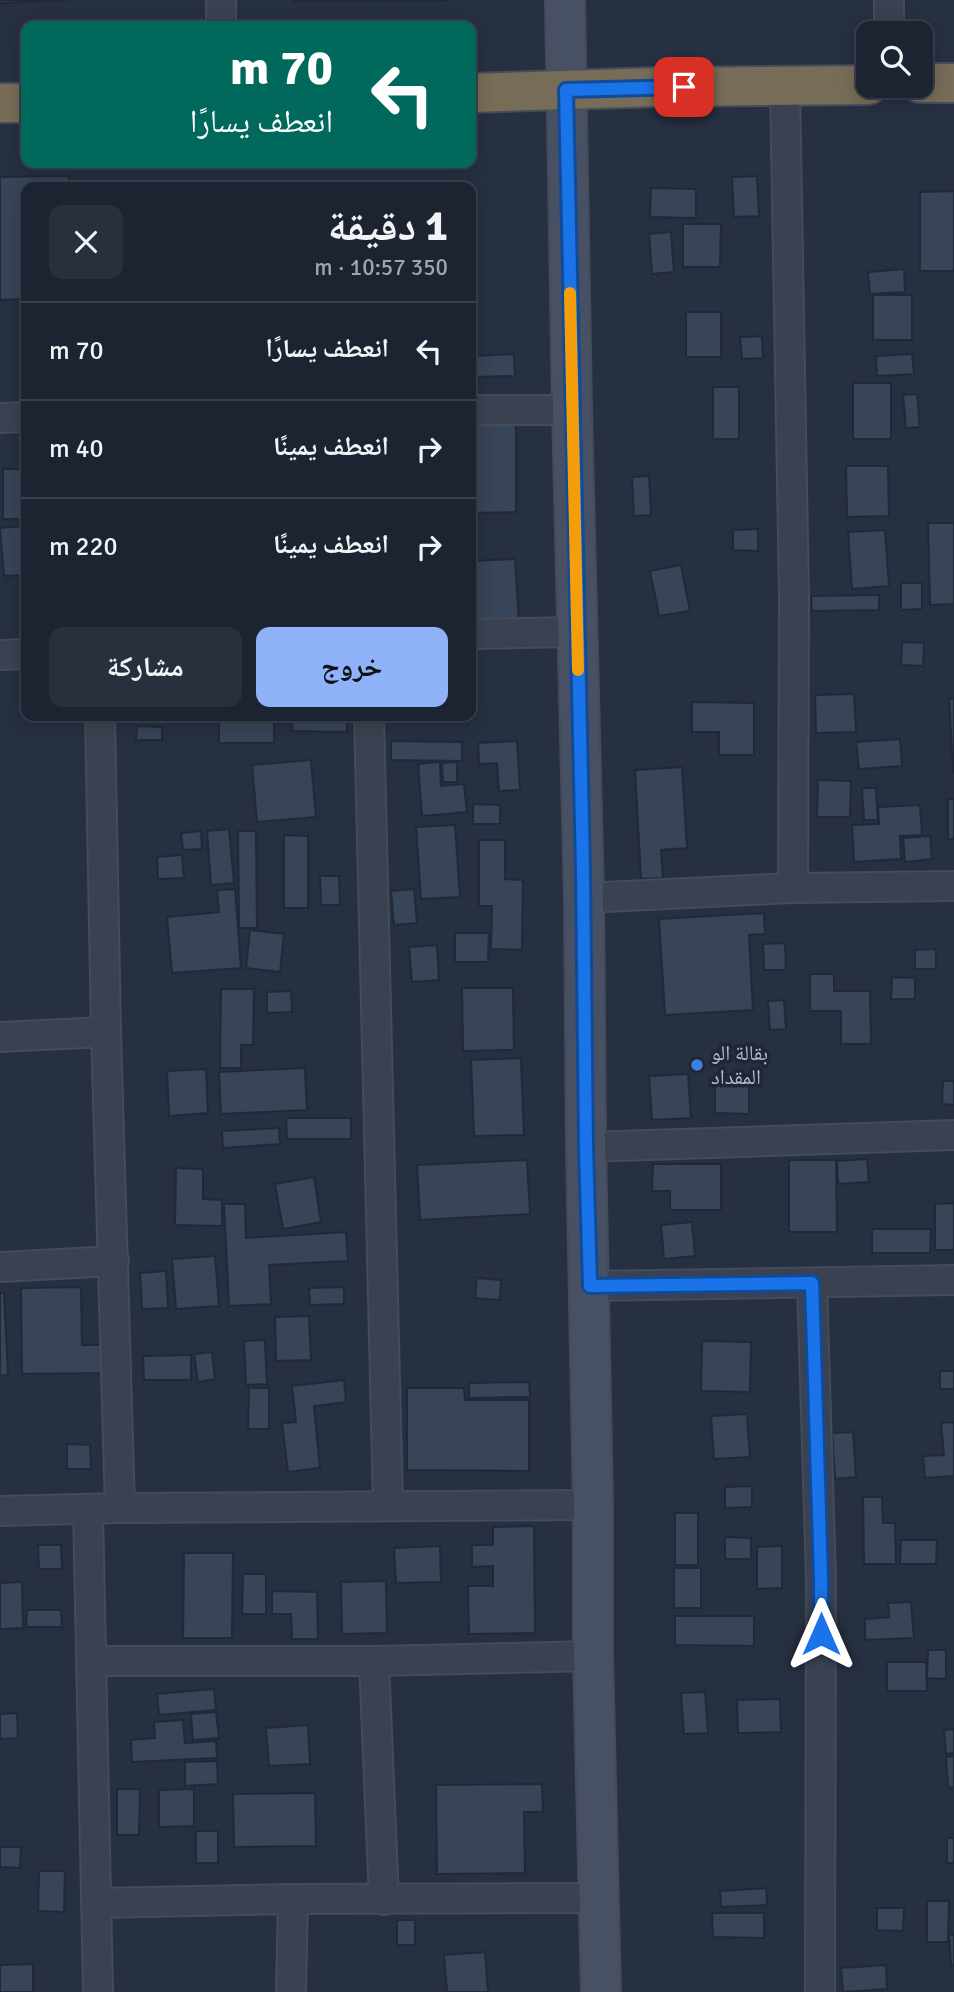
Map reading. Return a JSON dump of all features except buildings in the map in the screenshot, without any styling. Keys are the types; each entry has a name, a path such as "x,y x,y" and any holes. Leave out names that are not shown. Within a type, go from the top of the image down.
{"highway":[{"path":"933,83 954,83"},
{"path":"476,93 659,87 856,85"},
{"path":"0,103 21,103"}],"street":[{"path":"221,0 221,21"},
{"path":"565,0 584,898 593,1656 601,1992"},
{"path":"889,0 889,21"},
{"path":"785,87 794,597 793,888"},
{"path":"476,411 572,410"},
{"path":"0,418 21,417"},
{"path":"476,635 578,632"},
{"path":"0,655 21,654"},
{"path":"100,721 120,1508"},
{"path":"369,721 388,1506"},
{"path":"584,898 793,888 954,886"},
{"path":"0,1037 106,1032"},
{"path":"586,1147 954,1135"},
{"path":"0,1267 114,1261"},
{"path":"590,1286 954,1280"},
{"path":"812,1283 821,1578 820,1992"},
{"path":"0,1511 593,1506"},
{"path":"88,1509 98,1992"},
{"path":"92,1661 374,1661 593,1656"},
{"path":"374,1661 384,1900"},
{"path":"96,1903 598,1898"},
{"path":"291,1992 292,1899"}],"slow traffic":[{"path":"570,293 578,670"}],"place":[{"name":"بقالة الو المقداد","path":"697,1065"}],"route":[{"path":"684,87 566,90 590,1286 812,1283 821,1634"}]}
